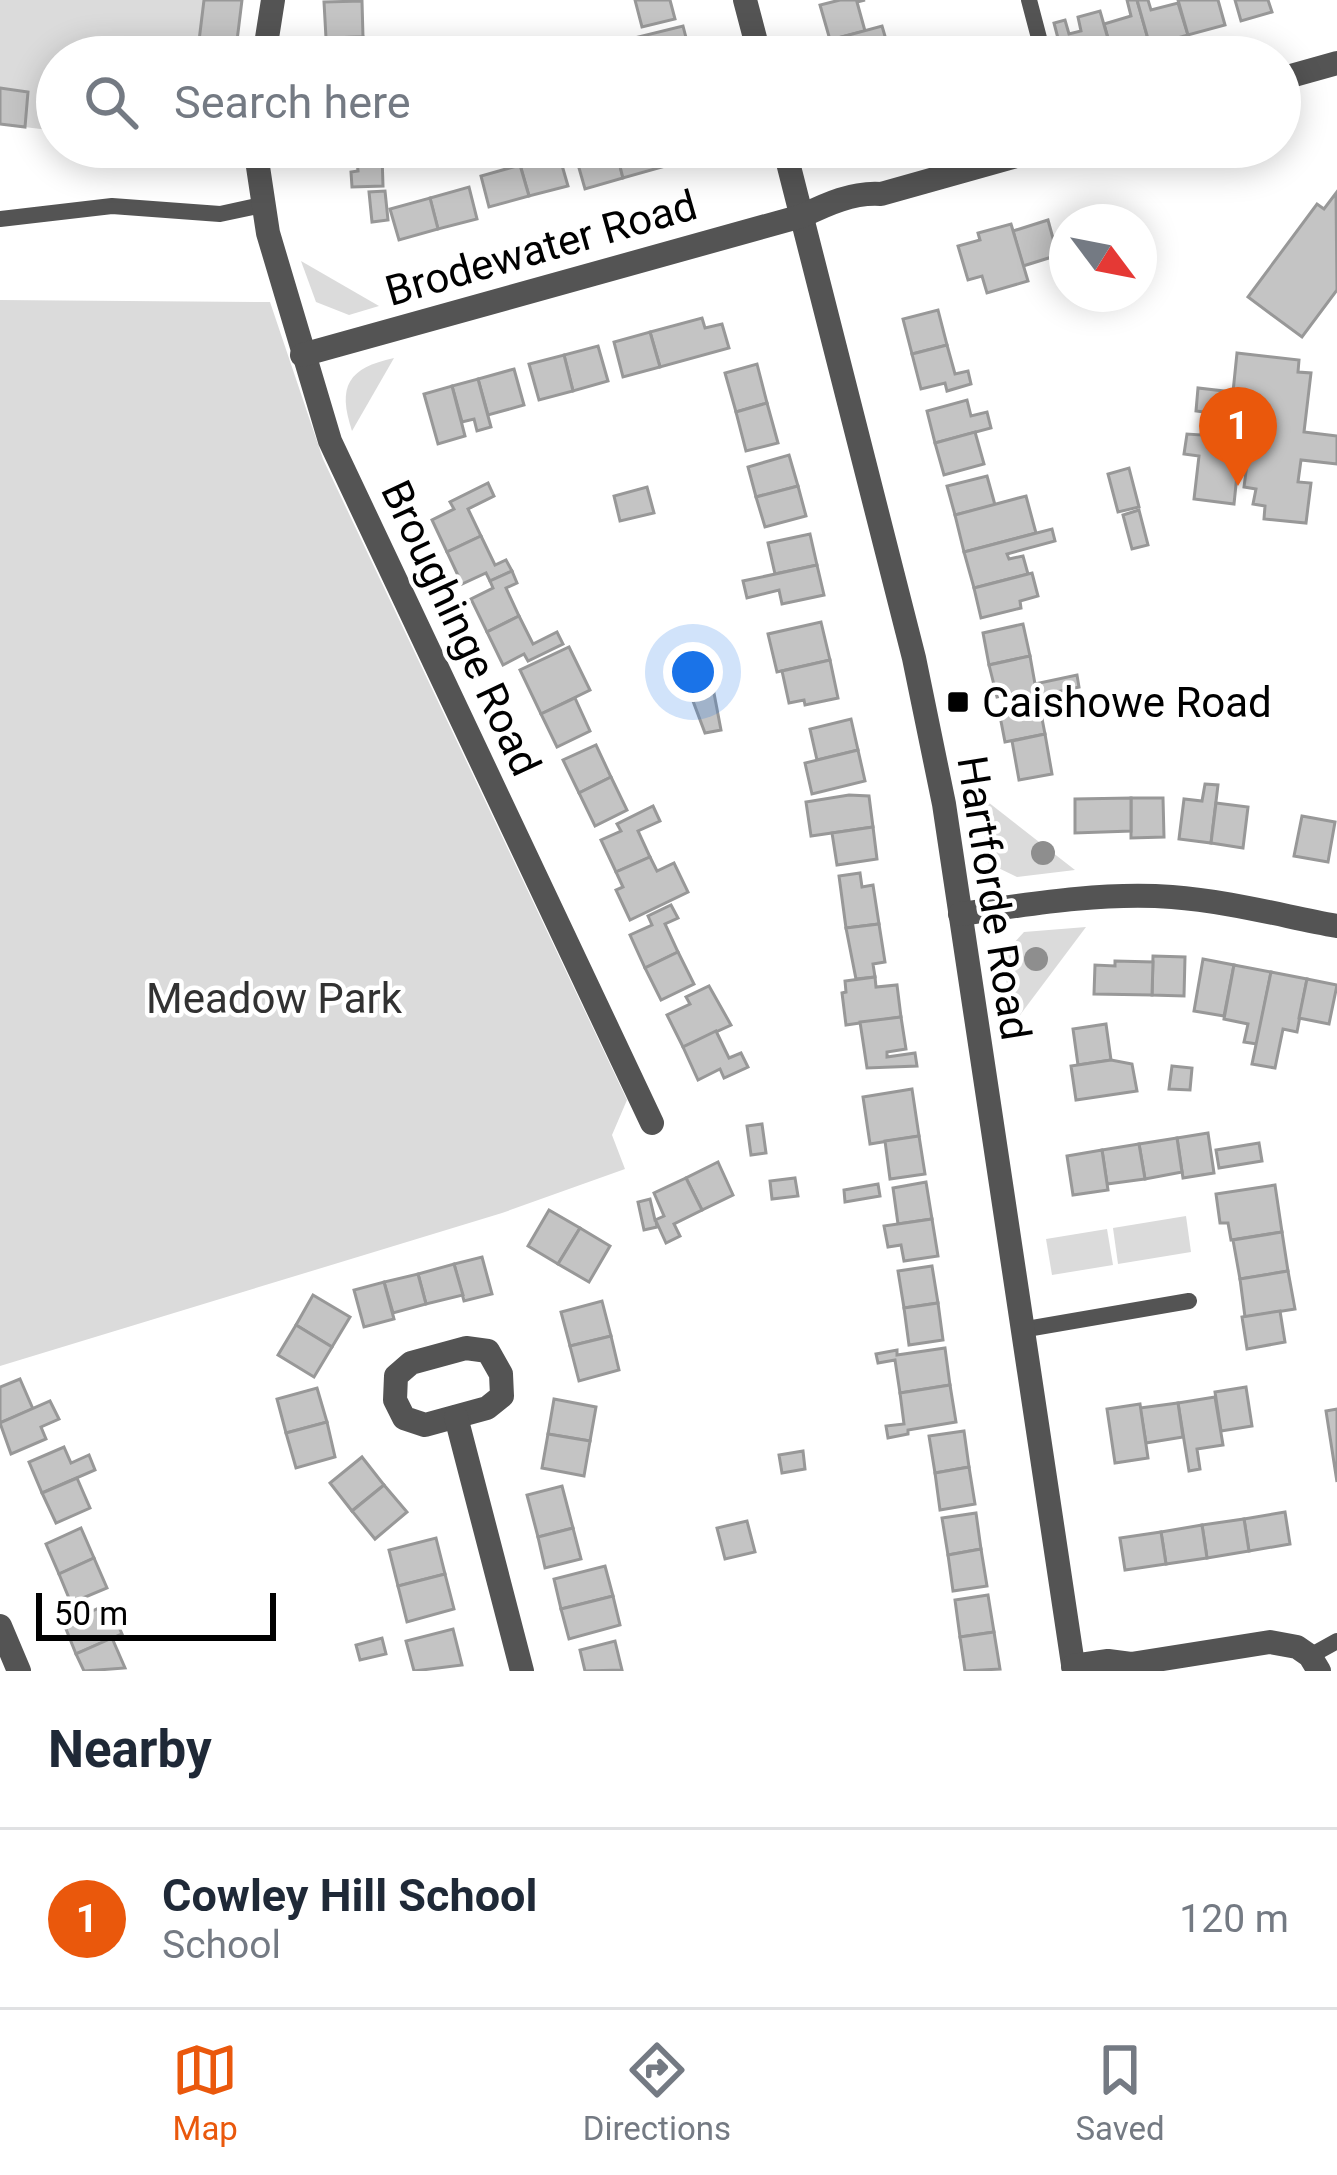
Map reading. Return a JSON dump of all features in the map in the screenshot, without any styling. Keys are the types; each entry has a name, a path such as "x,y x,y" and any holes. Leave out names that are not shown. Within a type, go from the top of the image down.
{"street":[{"path":"267,36 273,0"},
{"path":"745,0 754,36"},
{"path":"1301,74 1337,63"},
{"name":"Broughinge Road","path":"257,168 262,206 330,441 652,1123"},
{"name":"Hartforde Road","path":"789,168 914,658 944,804 1073,1668"},
{"name":"Brodewater Road","path":"302,356 802,217 865,193 881,194 973,168"},
{"path":"960,914 1075,898 1133,896 1178,898 1337,926"},
{"path":"456,1417 522,1671"},
{"path":"0,1626 19,1671"},
{"path":"1073,1668 1108,1661 1132,1668 1270,1642 1297,1647 1315,1664"}],"lane":[{"path":"1030,0 1038,36"},
{"path":"0,218 112,206 220,214 262,206"},
{"path":"1021,1330 1189,1301"},
{"path":"1315,1664 1337,1641"}],"green space":[{"path":"0,0 242,0 238,36 36,36 36,128 0,124"},
{"path":"301,261 379,306 349,315 316,302"},
{"name":"Meadow Park","path":"0,300 270,302 323,459 627,1100 612,1135 625,1169 502,1213 0,1366"},
{"path":"394,358 352,431 346,402 350,381 366,367"},
{"path":"979,795 1075,870 1017,877 988,863"},
{"path":"1086,927 1012,1022 1003,955 1024,932"},
{"path":"1186,1216 1191,1252 1118,1264 1113,1228"},
{"path":"1107,1229 1113,1265 1052,1275 1046,1239"}],"building":[{"path":"204,0 242,0 238,36 200,36"},
{"path":"635,0 670,0 675,19 642,27"},
{"path":"865,0 857,2 865,31 829,36 820,5"},
{"path":"1127,0 1137,0 1147,36 1107,36 1104,24 1131,16"},
{"path":"1137,0 1148,0 1151,10 1178,3 1188,35 1147,36"},
{"path":"1178,0 1218,0 1225,25 1188,35"},
{"path":"1235,0 1268,0 1272,12 1241,21"},
{"path":"362,1 363,36 326,36 324,2"},
{"path":"1100,11 1107,36 1057,36 1054,23 1065,20 1069,34 1081,31 1078,17"},
{"path":"683,26 686,36 642,36"},
{"path":"882,26 885,36 845,36"},
{"path":"0,88 28,92 25,127 0,124"},
{"path":"382,168 383,186 352,187 351,172"},
{"path":"521,168 563,168 568,186 529,196"},
{"path":"521,168 529,196 489,207 481,176"},
{"path":"579,168 620,168 623,178 585,189"},
{"path":"620,168 658,168 623,178"},
{"path":"469,187 477,219 438,229 430,198"},
{"path":"385,191 388,220 372,222 369,192"},
{"path":"1336,193 1337,290 1302,337 1248,297 1317,204 1324,209"},
{"path":"430,198 438,229 399,240 390,209"},
{"path":"1048,220 1049,258 1023,266 1013,231"},
{"path":"1011,224 1028,281 987,293 982,276 968,280 958,246 980,240 978,233"},
{"path":"938,310 947,345 912,354 903,319"},
{"path":"702,318 705,328 722,324 729,348 660,367 650,332"},
{"path":"650,332 660,367 623,377 614,342"},
{"path":"947,345 955,374 968,371 971,384 947,391 945,383 921,389 912,354"},
{"path":"598,346 608,381 573,391 564,355"},
{"path":"1237,353 1299,360 1298,372 1311,373 1304,432 1337,436 1337,464 1301,460 1298,482 1311,483 1306,523 1264,519 1265,506 1253,504 1256,489 1244,487 1248,456 1239,455 1234,504 1194,499 1199,456 1184,454 1187,434 1201,435 1204,412 1196,411 1198,388 1233,392"},
{"path":"564,355 573,391 539,400 529,364"},
{"path":"757,364 767,403 736,412 725,373"},
{"path":"514,369 524,405 488,415 478,379"},
{"path":"478,379 491,427 477,431 474,419 462,422 452,386"},
{"path":"452,386 465,436 438,444 424,394"},
{"path":"967,400 971,416 987,412 991,428 935,443 927,411"},
{"path":"767,403 778,443 746,451 736,412"},
{"path":"975,432 984,464 944,475 935,443"},
{"path":"789,455 798,486 756,497 748,467"},
{"path":"1129,468 1139,507 1118,512 1108,474"},
{"path":"987,476 995,505 955,515 947,486"},
{"path":"488,483 494,496 468,509 481,536 447,552 432,520 454,509 450,502"},
{"path":"798,486 806,516 765,527 756,497"},
{"path":"647,487 654,513 620,521 614,496"},
{"path":"1026,496 1036,533 964,552 955,515"},
{"path":"1139,510 1148,545 1132,549 1123,515"},
{"path":"1052,529 1055,541 1007,554 1009,559 1023,556 1028,574 974,588 964,552"},
{"path":"810,534 817,565 775,574 768,543"},
{"path":"481,536 495,565 506,560 512,571 490,581 486,573 462,584 447,552"},
{"path":"817,565 824,595 782,604 779,590 747,598 743,581"},
{"path":"512,571 517,583 506,588 519,616 487,632 471,599 493,588 490,581"},
{"path":"1032,573 1038,596 1020,601 1021,608 981,618 974,588"},
{"path":"519,616 533,644 557,632 563,644 528,661 524,654 503,665 487,632"},
{"path":"821,622 830,660 777,672 768,634"},
{"path":"1023,624 1030,656 989,665 983,633"},
{"path":"569,647 590,690 541,714 520,670"},
{"path":"1030,656 1035,684 1077,675 1079,687 1016,701 1014,693 997,697 989,665"},
{"path":"830,660 838,698 805,705 804,700 789,703 782,671"},
{"path":"713,688 721,730 705,733 690,693"},
{"path":"575,698 590,731 557,747 541,714"},
{"path":"1039,703 1045,734 1005,742 999,711"},
{"path":"851,719 858,750 817,760 810,729"},
{"path":"1045,734 1052,774 1019,780 1012,741"},
{"path":"596,745 611,777 579,793 563,760"},
{"path":"858,750 865,781 812,794 805,763"},
{"path":"611,777 627,810 595,826 579,793"},
{"path":"1205,784 1218,785 1211,843 1179,839 1184,799 1202,801"},
{"path":"869,796 873,827 811,836 806,802"},
{"path":"1131,798 1163,798 1164,837 1131,838"},
{"path":"1131,798 1131,831 1075,833 1075,799"},
{"path":"1216,803 1248,807 1243,848 1211,843"},
{"path":"653,806 660,821 638,831 650,857 616,872 601,840 621,831 617,824"},
{"path":"1302,816 1335,822 1328,862 1294,856"},
{"path":"873,827 877,859 837,865 832,833"},
{"path":"650,857 657,871 674,863 688,892 630,920 616,890 623,887 616,872"},
{"path":"860,873 862,887 873,885 879,924 846,928 839,876"},
{"path":"671,905 678,918 665,924 678,952 645,968 630,935 652,925 648,916"},
{"path":"879,924 885,962 873,964 875,977 856,979 846,928"},
{"path":"678,952 694,984 661,1000 645,968"},
{"path":"1153,956 1185,957 1184,996 1152,995"},
{"path":"1203,959 1234,965 1224,1016 1194,1011"},
{"path":"1115,961 1153,962 1152,995 1094,994 1095,965 1115,966"},
{"path":"1234,965 1271,972 1257,1044 1244,1042 1248,1024 1224,1019"},
{"path":"1271,972 1307,979 1297,1032 1283,1029 1275,1068 1252,1064"},
{"path":"875,977 876,987 897,985 901,1017 846,1025 845,981"},
{"path":"1307,979 1337,985 1329,1024 1299,1018"},
{"path":"709,986 731,1025 683,1047 667,1015 690,1004 686,997"},
{"path":"901,1017 906,1049 887,1052 887,1057 915,1053 917,1066 867,1068 860,1022"},
{"path":"1106,1024 1111,1060 1078,1065 1073,1029"},
{"path":"716,1031 729,1058 741,1053 748,1067 724,1078 720,1069 698,1080 683,1047"},
{"path":"1111,1060 1132,1064 1137,1091 1076,1100 1071,1066"},
{"path":"1172,1066 1192,1068 1190,1090 1169,1089"},
{"path":"912,1089 919,1136 870,1144 863,1097"},
{"path":"762,1124 766,1153 751,1155 747,1126"},
{"path":"1208,1133 1214,1173 1183,1178 1177,1138"},
{"path":"919,1136 925,1174 890,1179 885,1141"},
{"path":"1177,1138 1182,1172 1145,1179 1139,1144"},
{"path":"1259,1143 1262,1161 1219,1168 1216,1150"},
{"path":"1139,1144 1145,1179 1107,1184 1102,1150"},
{"path":"1102,1150 1108,1190 1073,1195 1067,1156"},
{"path":"718,1162 733,1195 702,1210 686,1178"},
{"path":"686,1178 702,1210 674,1224 680,1236 666,1243 656,1221 657,1227 644,1230 638,1202 650,1199 655,1220 664,1216 654,1193"},
{"path":"795,1178 798,1196 772,1199 770,1181"},
{"path":"926,1182 932,1219 898,1224 893,1188"},
{"path":"878,1184 880,1196 845,1202 844,1190"},
{"path":"1275,1185 1282,1232 1231,1240 1228,1223 1220,1223 1216,1194"},
{"path":"549,1210 580,1228 558,1264 528,1246"},
{"path":"932,1219 938,1256 904,1261 901,1245 888,1247 884,1226"},
{"path":"580,1228 610,1246 589,1282 558,1264"},
{"path":"1282,1232 1288,1271 1240,1279 1233,1240"},
{"path":"482,1257 492,1294 464,1301 454,1264"},
{"path":"454,1264 463,1295 426,1304 418,1274"},
{"path":"932,1266 938,1303 904,1308 898,1271"},
{"path":"1288,1271 1295,1309 1245,1317 1240,1279"},
{"path":"418,1274 426,1304 393,1313 384,1282"},
{"path":"384,1282 394,1319 364,1327 354,1290"},
{"path":"313,1295 350,1317 332,1347 296,1325"},
{"path":"602,1301 611,1336 570,1346 561,1312"},
{"path":"938,1303 943,1340 909,1345 904,1308"},
{"path":"1280,1311 1285,1342 1247,1349 1242,1317"},
{"path":"296,1325 332,1347 314,1377 278,1355"},
{"path":"611,1336 619,1370 579,1381 570,1346"},
{"path":"945,1348 950,1385 900,1393 895,1360 878,1363 876,1354 897,1350 897,1355"},
{"path":"20,1379 33,1409 0,1423 0,1387"},
{"path":"950,1385 956,1422 888,1438 886,1426 904,1424 900,1393"},
{"path":"1246,1387 1252,1426 1221,1431 1215,1392"},
{"path":"317,1388 327,1422 286,1433 277,1399"},
{"path":"1215,1397 1223,1445 1197,1449 1200,1469 1189,1471 1178,1403"},
{"path":"554,1399 596,1407 590,1441 548,1434"},
{"path":"50,1401 59,1419 41,1427 46,1439 11,1454 0,1423"},
{"path":"1178,1403 1183,1437 1146,1443 1140,1408"},
{"path":"1140,1404 1148,1458 1115,1463 1107,1409"},
{"path":"1337,1409 1337,1482 1326,1411"},
{"path":"327,1422 335,1457 296,1468 286,1433"},
{"path":"964,1431 969,1467 935,1473 929,1436"},
{"path":"548,1434 590,1441 584,1476 542,1468"},
{"path":"64,1447 71,1463 89,1455 95,1470 42,1493 29,1462"},
{"path":"803,1451 805,1469 782,1473 779,1455"},
{"path":"362,1457 384,1485 352,1511 330,1483"},
{"path":"969,1467 975,1504 940,1510 935,1473"},
{"path":"77,1478 90,1508 56,1523 42,1493"},
{"path":"384,1485 407,1512 375,1539 352,1511"},
{"path":"562,1486 573,1528 538,1537 527,1495"},
{"path":"1285,1512 1290,1544 1249,1551 1244,1519"},
{"path":"976,1513 981,1549 948,1555 942,1518"},
{"path":"1244,1519 1249,1551 1207,1558 1202,1525"},
{"path":"747,1521 755,1552 725,1559 717,1528"},
{"path":"1202,1525 1207,1558 1166,1564 1161,1532"},
{"path":"81,1528 94,1558 59,1574 46,1544"},
{"path":"573,1528 581,1559 545,1568 538,1537"},
{"path":"1161,1532 1166,1564 1125,1570 1120,1538"},
{"path":"436,1538 445,1574 398,1586 389,1550"},
{"path":"981,1549 987,1586 953,1591 948,1555"},
{"path":"94,1558 107,1588 71,1603 59,1574"},
{"path":"605,1566 613,1596 561,1609 554,1579"},
{"path":"445,1574 454,1609 407,1622 398,1586"},
{"path":"988,1595 994,1632 960,1637 955,1600"},
{"path":"613,1596 620,1625 569,1639 561,1609"},
{"path":"99,1608 106,1622 115,1618 122,1634 76,1654 64,1624"},
{"path":"453,1629 462,1665 414,1671 406,1641"},
{"path":"994,1632 1000,1669 965,1671 960,1637"},
{"path":"112,1638 125,1668 84,1671 76,1654"},
{"path":"382,1638 386,1654 360,1660 356,1645"},
{"path":"615,1641 622,1670 585,1671 580,1650"}],"place":[{"name":"Cowley Hill School","path":"1238,486"},
{"name":"Caishowe Road","path":"958,702"}]}
